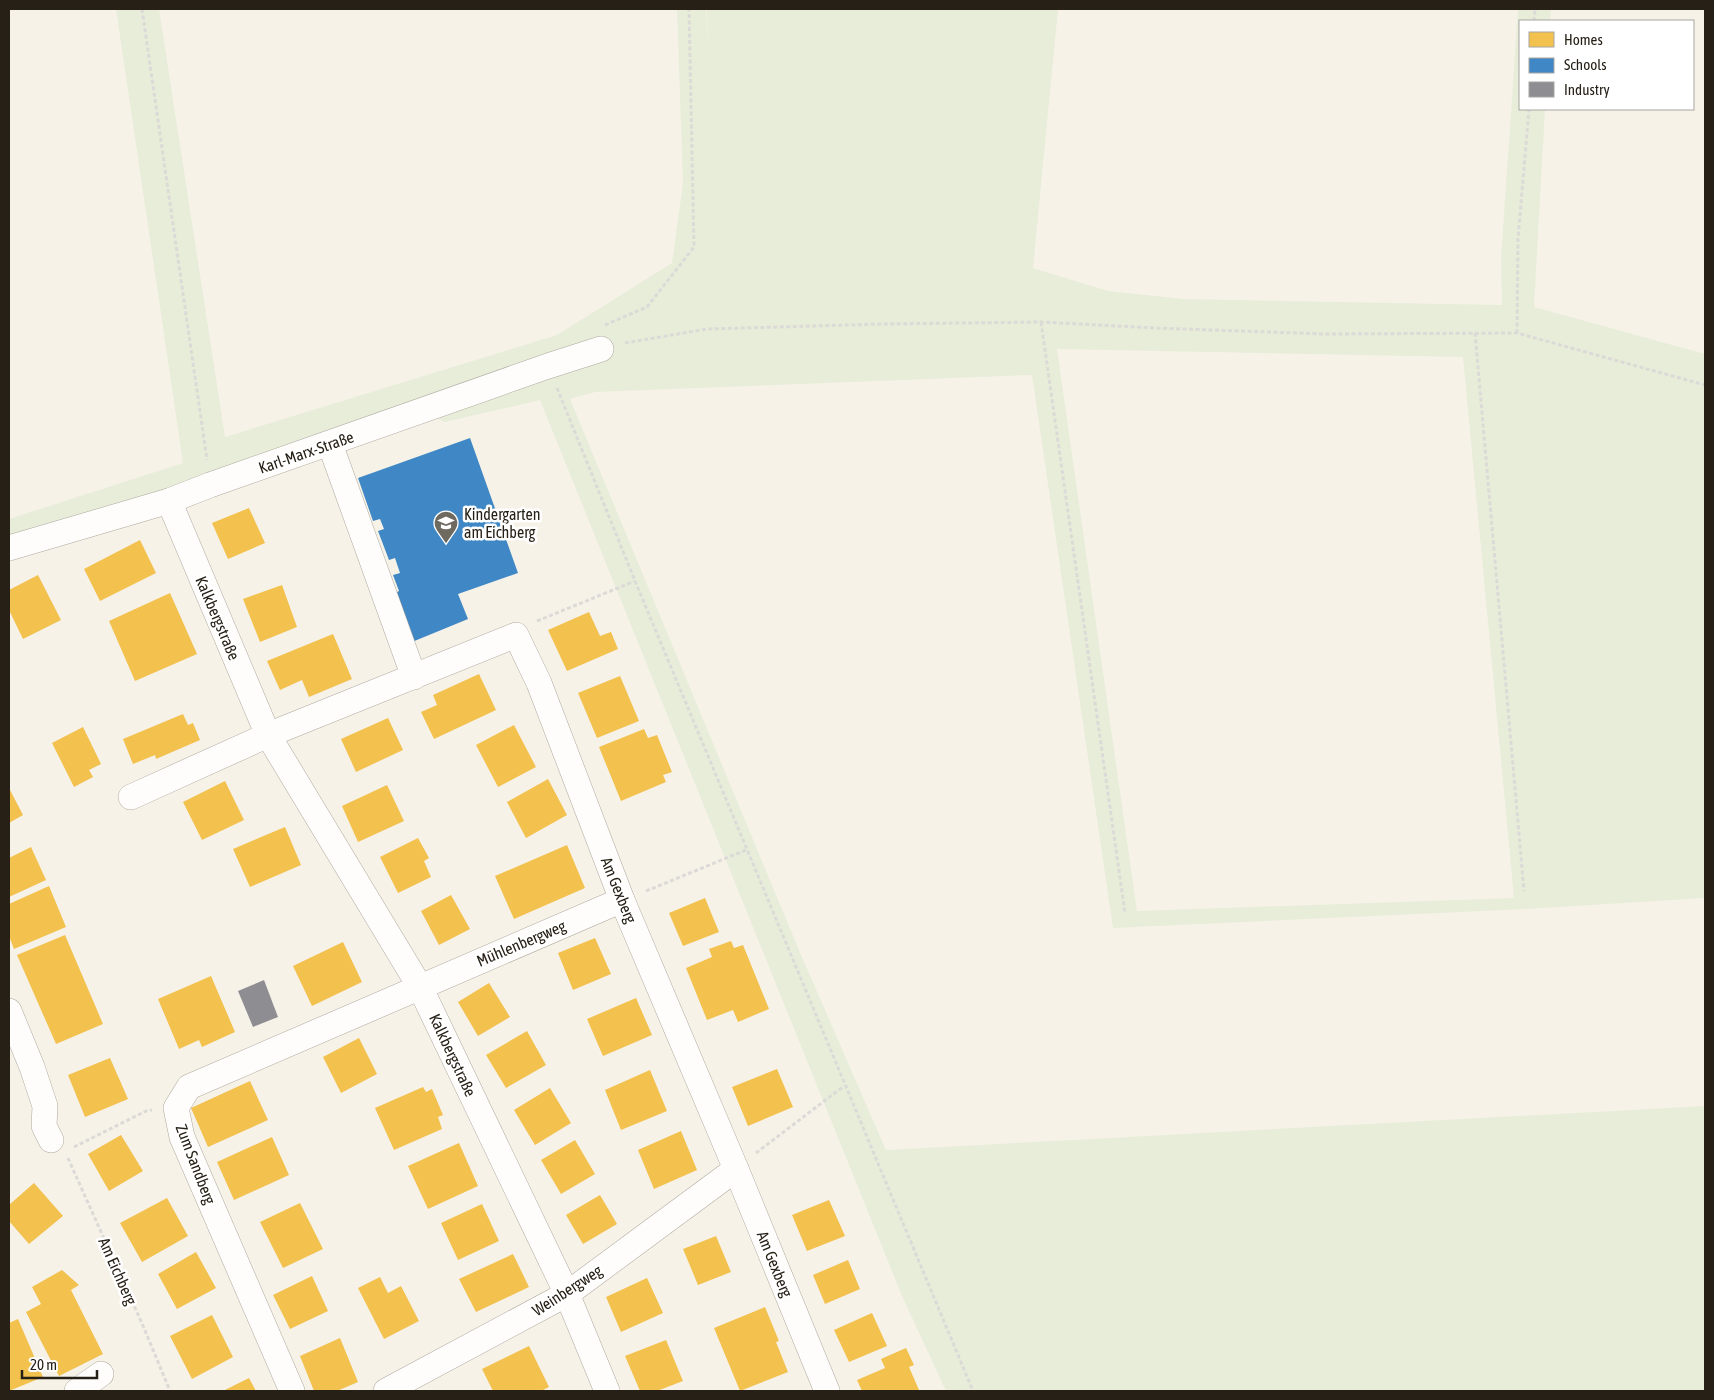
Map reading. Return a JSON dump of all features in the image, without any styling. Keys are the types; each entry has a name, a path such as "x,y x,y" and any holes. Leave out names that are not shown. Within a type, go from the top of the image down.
{"street":[{"name":"Karl-Marx-Straße","path":"9,548 169,501 330,444 548,366 602,338"},
{"path":"330,444 414,677"},
{"name":"Kalkbergstraße","path":"169,501 268,736 420,987 567,1294 607,1391"},
{"path":"131,797 268,736 516,635"},
{"name":"Am Gexberg","path":"516,635 539,683 622,900 736,1169 827,1391"},
{"name":"Mühlenbergweg","path":"420,987 622,900"},
{"name":"Zum Sandberg","path":"292,1391 182,1137 176,1108 189,1087 420,987"},
{"path":"9,1011 32,1067 45,1106 44,1126 58,1146"},
{"name":"Weinbergweg","path":"386,1391 567,1294 736,1169"},
{"path":"77,1391 100,1374"}],"path":[{"path":"142,9 210,485"},
{"path":"602,338 647,307 694,247 689,9"},
{"path":"1517,333 1518,239 1529,110"},
{"path":"602,338 625,343 706,329 1041,322 1326,334 1517,333 1705,385"},
{"path":"1041,322 1124,913"},
{"path":"1475,333 1524,891"},
{"path":"548,366 746,850 973,1391"},
{"path":"516,635 531,623 635,581"},
{"path":"622,900 746,850"},
{"path":"736,1169 844,1086"},
{"path":"58,1146 89,1141 146,1111 176,1108"},
{"name":"Am Eichberg","path":"58,1146 144,1328 170,1391"}],"green space":[{"path":"116,9 159,9 225,437 557,335 672,263 683,183 677,9 706,9 708,45 707,9 1058,9 1033,268 1108,291 1183,299 1502,305 1501,259 1518,9 1551,9 1550,20 1519,20 1519,110 1545,110 1534,307 1705,354 1705,898 1526,909 1113,928 1032,375 595,392 570,399 801,955 886,1150 1705,1106 1705,1391 946,1391 902,1296 540,400 445,422 411,406 176,486 9,538 9,519 183,463","holes":["1057,349 1463,357 1514,898 1137,911"]}],"building: Homes":[{"path":"249,508 265,543 228,559 212,523"},
{"path":"140,540 156,573 100,601 84,569"},
{"path":"38,575 61,620 23,639 9,610 9,590"},
{"path":"282,585 297,627 260,642 243,599"},
{"path":"170,593 197,654 135,681 109,621"},
{"path":"589,612 600,636 611,632 618,649 567,671 548,630"},
{"path":"333,634 352,679 309,697 302,680 280,690 267,661"},
{"path":"479,674 496,710 434,739 421,712 437,705 433,695"},
{"path":"620,676 639,721 597,738 578,693"},
{"path":"183,714 188,725 193,723 200,740 156,759 155,755 133,764 123,739"},
{"path":"388,718 403,750 356,772 341,739"},
{"path":"514,725 536,767 498,787 476,745"},
{"path":"83,727 101,764 89,770 93,777 74,787 52,743"},
{"path":"644,729 648,738 657,735 672,772 663,775 666,782 621,801 599,747"},
{"path":"548,779 567,815 526,838 507,802"},
{"path":"225,781 244,820 202,840 183,802"},
{"path":"387,785 404,821 358,842 342,806"},
{"path":"9,788 23,815 9,823"},
{"path":"285,827 301,865 250,887 233,849"},
{"path":"418,838 429,858 424,861 431,877 398,893 380,857"},
{"path":"567,845 585,888 514,919 495,876"},
{"path":"31,847 46,880 9,897 9,858"},
{"path":"49,886 66,927 14,949 9,936 9,904"},
{"path":"451,895 470,929 439,945 421,911"},
{"path":"705,898 719,932 683,946 669,913"},
{"path":"65,935 103,1024 56,1044 17,955"},
{"path":"595,938 611,974 573,990 558,953"},
{"path":"731,941 734,948 743,945 769,1009 738,1022 733,1010 707,1020 686,968 712,957 709,949"},
{"path":"343,942 362,982 312,1006 293,966"},
{"path":"211,976 235,1032 202,1047 199,1040 179,1049 158,999"},
{"path":"489,983 510,1017 478,1036 458,1002"},
{"path":"636,998 652,1035 603,1056 587,1019"},
{"path":"527,1031 546,1065 506,1088 486,1055"},
{"path":"359,1038 377,1074 341,1093 323,1057"},
{"path":"110,1058 128,1099 85,1117 68,1075"},
{"path":"777,1069 793,1107 748,1126 732,1087"},
{"path":"650,1070 667,1111 621,1130 605,1090"},
{"path":"250,1081 268,1120 208,1147 191,1108"},
{"path":"423,1087 426,1092 432,1089 443,1115 438,1117 442,1129 394,1150 375,1108"},
{"path":"550,1088 571,1123 535,1145 514,1110"},
{"path":"681,1131 697,1170 654,1189 638,1150"},
{"path":"121,1135 143,1171 109,1191 88,1154"},
{"path":"272,1137 289,1175 234,1200 217,1162"},
{"path":"575,1140 595,1174 561,1194 541,1160"},
{"path":"459,1143 478,1186 428,1209 408,1166"},
{"path":"34,1183 63,1216 29,1244 9,1221 9,1205"},
{"path":"600,1195 617,1224 583,1244 566,1215"},
{"path":"167,1198 188,1236 142,1262 120,1223"},
{"path":"829,1200 845,1236 807,1251 792,1215"},
{"path":"300,1203 323,1249 283,1268 260,1222"},
{"path":"482,1204 499,1241 458,1260 441,1223"},
{"path":"716,1236 731,1272 698,1285 683,1249"},
{"path":"196,1252 216,1288 177,1309 158,1274"},
{"path":"513,1254 529,1287 476,1312 459,1279"},
{"path":"848,1260 860,1289 825,1304 813,1275"},
{"path":"62,1270 79,1285 71,1290 103,1354 59,1376 26,1312 41,1304 32,1287"},
{"path":"312,1276 328,1311 290,1329 273,1295"},
{"path":"380,1277 388,1293 401,1286 419,1321 384,1339 358,1288"},
{"path":"647,1278 663,1313 621,1332 606,1297"},
{"path":"765,1307 779,1341 776,1342 788,1372 740,1391 714,1328"},
{"path":"872,1313 887,1346 849,1362 834,1330"},
{"path":"212,1315 233,1357 192,1379 170,1336"},
{"path":"18,1319 43,1377 9,1391 9,1323"},
{"path":"340,1338 358,1382 337,1391 314,1391 300,1356"},
{"path":"666,1340 683,1381 657,1391 640,1391 625,1356"},
{"path":"529,1346 549,1387 541,1391 493,1391 482,1369"},
{"path":"906,1348 914,1365 909,1367 919,1390 862,1391 857,1380 885,1368 881,1359"},
{"path":"249,1378 256,1391 223,1391"}],"building: Schools":[{"name":"Kindergarten am Eichberg","path":"470,438 518,573 458,594 468,619 412,642 393,594 399,591 393,575 400,573 395,558 389,560 378,531 384,529 380,519 373,521 358,478"}],"building: Industry":[{"path":"264,980 278,1017 253,1027 238,991"}],"place":[{"name":"Kindergarten am Eichberg","path":"446,544"}]}
